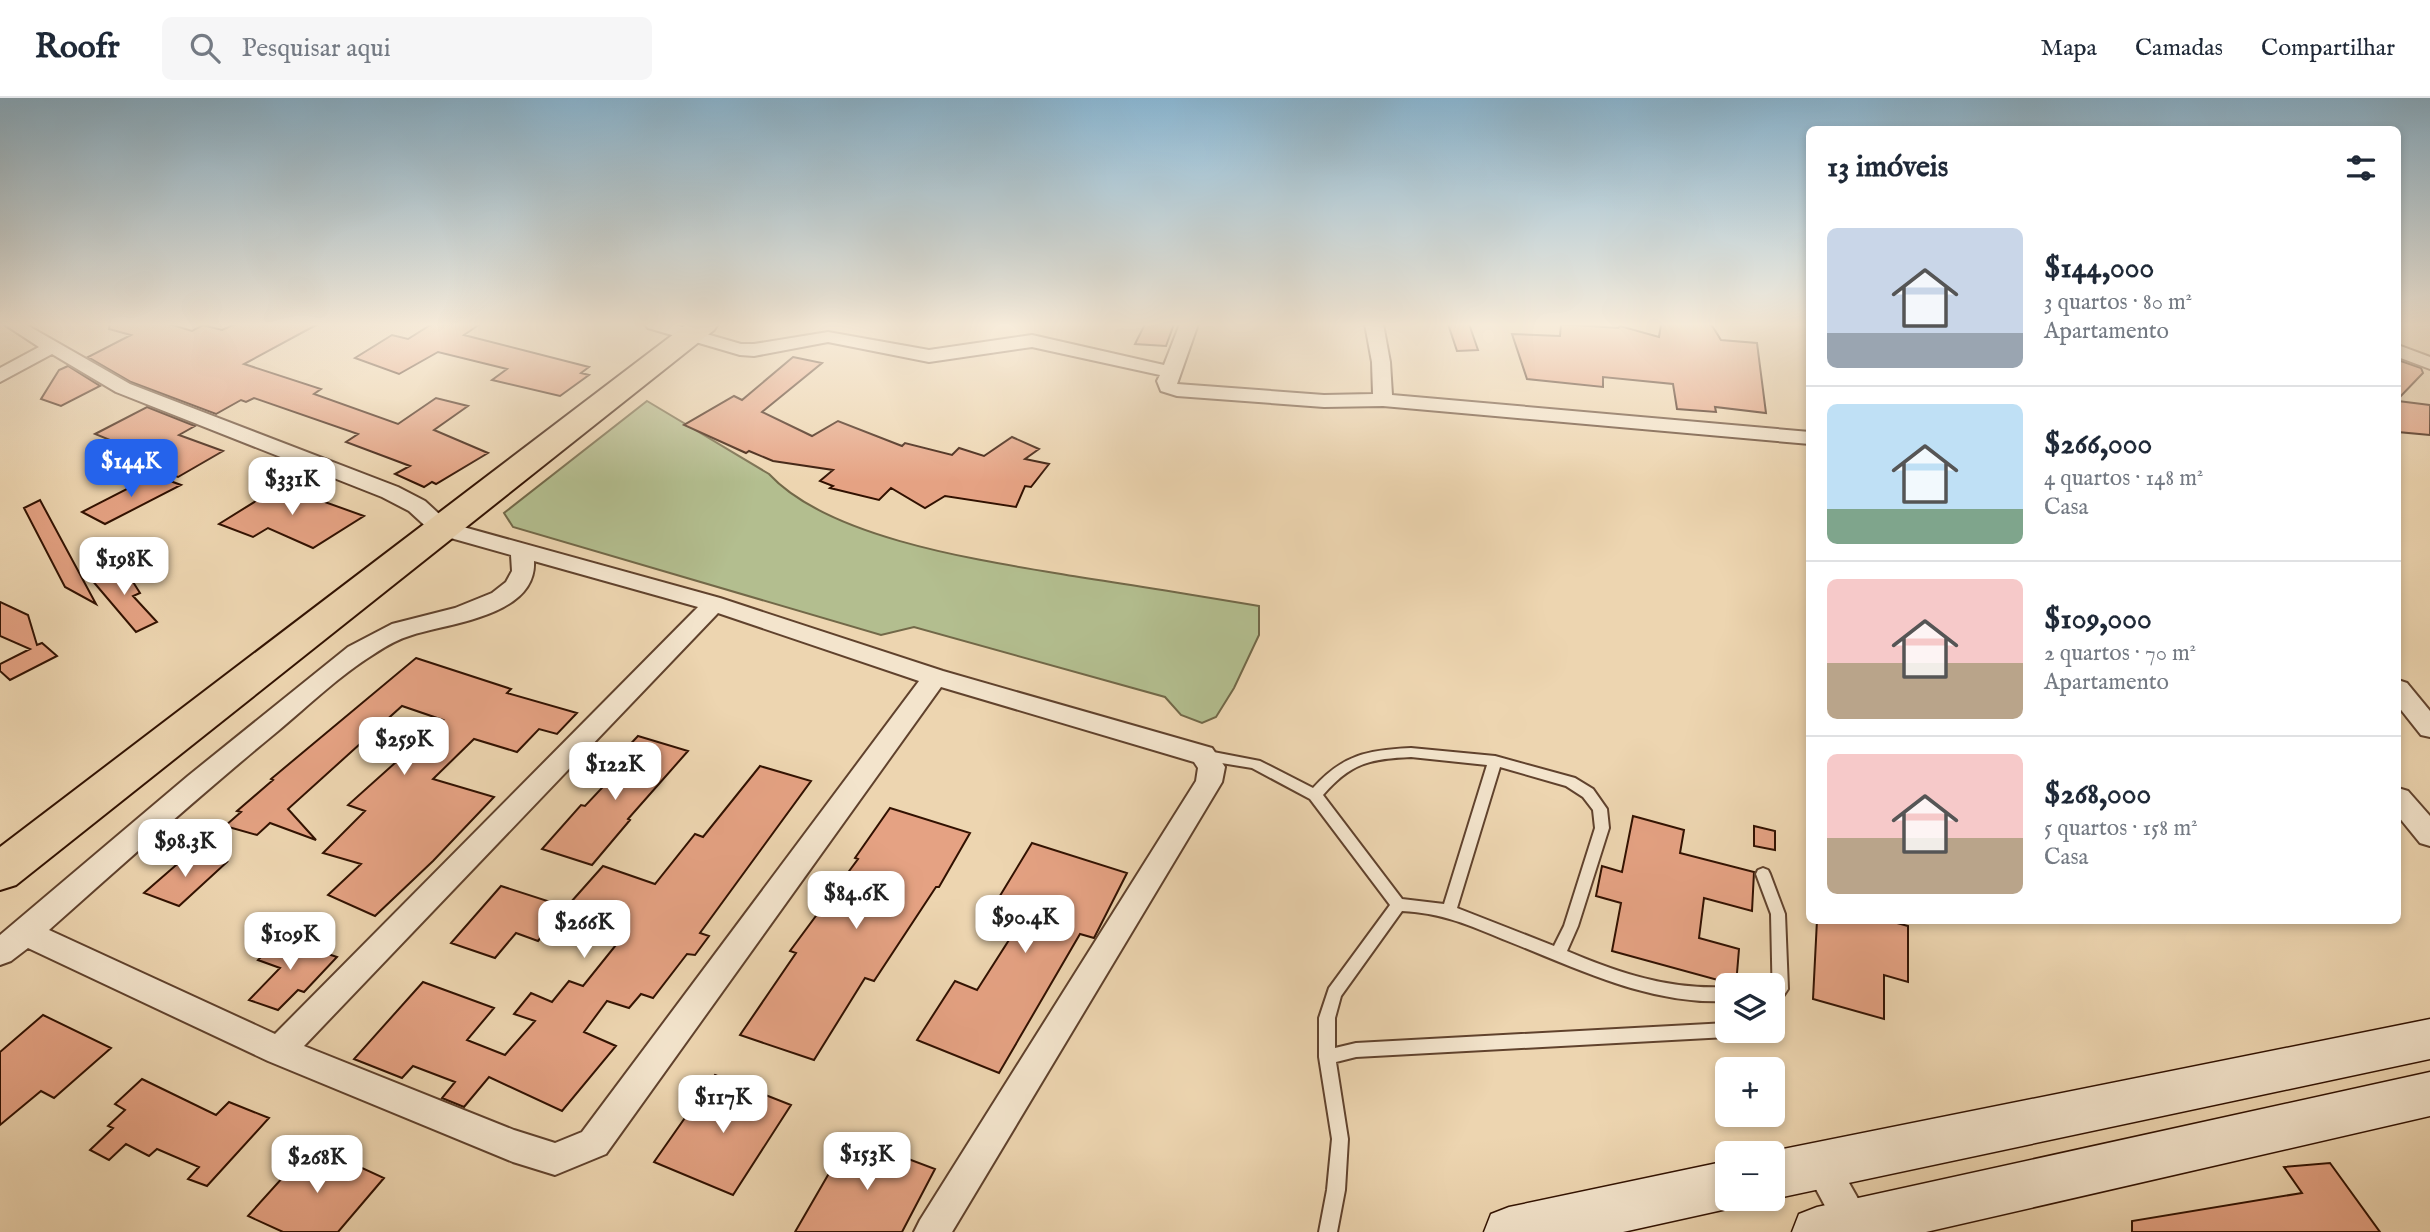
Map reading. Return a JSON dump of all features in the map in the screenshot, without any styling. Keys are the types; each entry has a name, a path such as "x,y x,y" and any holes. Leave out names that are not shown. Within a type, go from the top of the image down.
{"highway":[{"path":"0,872 635,377"}],"street":[{"path":"105,377 123,388 390,492 417,506 441,528 715,604 935,677 1203,755 1212,767 1209,782 932,1232"},
{"path":"1169,377 1168,387 1177,390 1324,401 1383,400 1806,438"},
{"path":"1382,377 1383,400"},
{"path":"0,951 26,933 197,783 357,653 380,638 402,629 473,612 506,593 521,580 525,559 522,550"},
{"path":"279,1051 715,604"},
{"path":"26,933 279,1051 513,1146 555,1158 594,1143 935,677"},
{"path":"2401,694 2430,728"},
{"path":"2401,801 2430,835"},
{"path":"1785,1172 1820,1165 2409,1043 2429,1094 1844,1229 1820,1165"},
{"path":"1509,1232 1715,1188"}],"lane":[{"path":"1315,795 1335,774 1358,760 1425,752 1495,761 1570,782 1588,793 1600,809 1602,828 1558,954"},
{"path":"1203,755 1255,764 1315,795 1398,905"},
{"path":"1449,911 1495,761"},
{"path":"1763,874 1778,914 1776,973"},
{"path":"1398,905 1449,911 1608,975 1660,990 1715,995"},
{"path":"1328,1232 1340,1139 1327,1057 1327,1018 1334,993 1398,905"},
{"path":"1327,1057 1356,1051 1715,1031"}],"green space":[{"path":"647,401 769,474 797,497 831,516 871,532 914,545 1002,564 1259,606 1259,635 1234,688 1216,717 1202,723 1181,715 1165,697 914,627 881,635 513,527 504,513"}],"building":[{"path":"55,377 85,377 100,386 61,406 41,399"},
{"path":"122,377 284,377 321,389 314,394 398,424 436,398 468,406 434,430 488,453 436,484 432,482 424,487 395,474 410,466 346,442 358,434 254,398 246,402 241,400 216,414"},
{"path":"496,377 586,377 560,396 492,380"},
{"path":"769,377 805,377 762,412 812,436 838,421 902,446 905,443 952,455 959,448 984,456 1012,437 1039,449 1025,459 1049,464 1031,487 1025,486 1016,507 945,496 925,508 891,488 879,500 830,488 833,486 820,481 833,470 773,461 749,451 746,453 684,425 734,396 742,400"},
{"path":"1526,377 1761,377 1766,413 1715,407 1716,412 1677,409 1673,384 1603,377 1603,387"},
{"path":"2401,377 2419,377 2401,396"},
{"path":"2401,401 2430,405 2430,435 2401,432"},
{"path":"147,407 195,426 179,435 223,451 178,477 154,468 164,462 95,434"},
{"path":"154,475 181,485 105,524 82,512"},
{"path":"280,486 364,516 313,548 268,528 253,537 219,524"},
{"path":"40,500 96,604 65,587 24,508"},
{"path":"121,563 140,593 133,596 157,622 136,632 91,579"},
{"path":"0,602 28,615 37,645 42,643 57,656 10,680 0,671 0,664 30,649 0,636"},
{"path":"416,658 511,689 507,693 577,713 557,734 539,729 517,752 474,739 433,779 494,797 433,861 375,916 328,895 361,864 323,853 365,811 348,805 443,720 402,706 288,809 316,840 270,823 257,835 225,826 241,812 237,811 273,780 271,779"},
{"path":"638,736 688,751 592,865 542,849 581,805 585,806 632,756 622,753"},
{"path":"760,766 811,781 700,933 709,936 695,955 687,954 653,998 641,994 629,1008 607,1001 584,1032 616,1046 562,1111 489,1077 464,1107 442,1098 455,1082 413,1066 402,1078 354,1059 423,982 494,1008 467,1040 505,1055 535,1021 514,1014 531,993 552,1002 569,981 583,986 620,940 555,920 538,941 516,933 495,958 451,943 501,886 566,907 563,911 603,866 655,884 695,834 703,837"},
{"path":"890,808 970,833 939,887 936,887 874,981 865,978 814,1060 740,1035 796,953 790,951 858,859 855,858"},
{"path":"1633,816 1684,830 1680,853 1754,872 1752,911 1704,898 1699,938 1739,949 1737,973 1715,973 1715,979 1612,951 1621,903 1596,896 1602,866 1622,872"},
{"path":"1754,826 1775,831 1775,850 1754,846"},
{"path":"1032,843 1127,873 1094,938 1080,934 999,1073 917,1040 955,981 977,990 1025,915 995,904"},
{"path":"196,852 227,862 179,906 144,893 183,859 185,861"},
{"path":"1817,924 1908,926 1908,982 1884,975 1884,1019 1813,999"},
{"path":"280,938 337,957 304,992 298,990 278,1010 249,1000 280,968 258,960"},
{"path":"43,1015 111,1048 54,1098 41,1091 0,1125 0,1052"},
{"path":"715,1075 791,1105 733,1195 654,1162"},
{"path":"142,1079 216,1115 229,1102 269,1118 207,1186 188,1179 199,1167 157,1149 149,1156 126,1144 109,1160 90,1150 113,1128 108,1126 125,1110 115,1104"},
{"path":"850,1137 935,1169 902,1232 795,1232"},
{"path":"312,1145 384,1178 338,1232 283,1232 248,1216"},
{"path":"2330,1163 2380,1232 2132,1232 2132,1221 2302,1193 2284,1167"}]}
